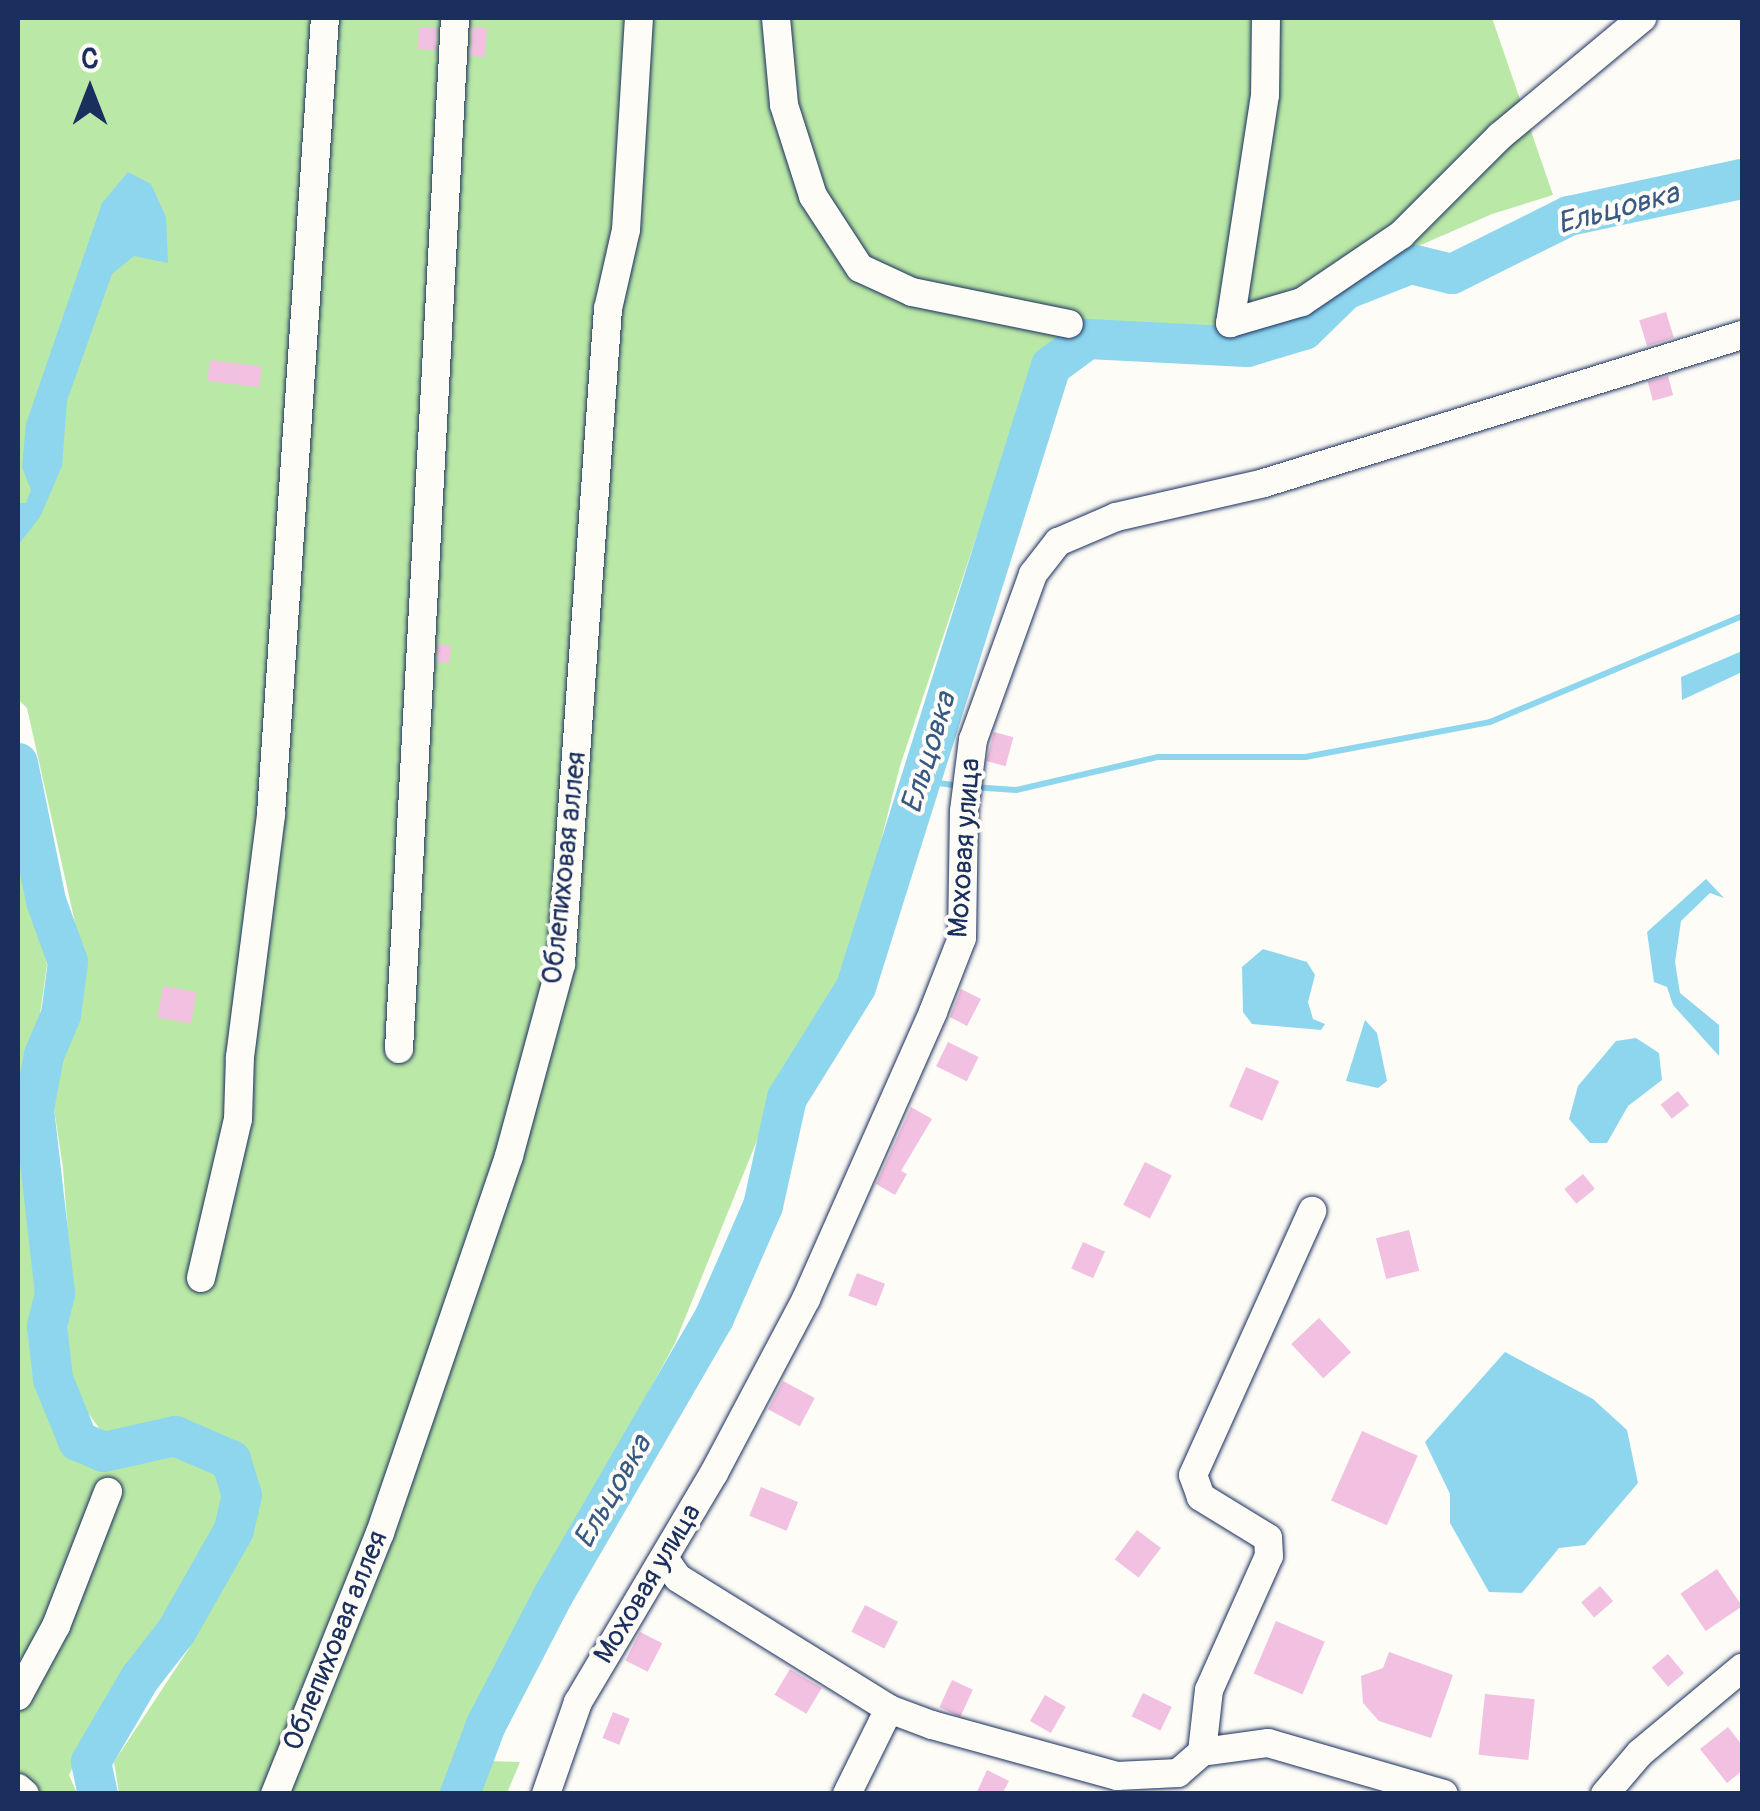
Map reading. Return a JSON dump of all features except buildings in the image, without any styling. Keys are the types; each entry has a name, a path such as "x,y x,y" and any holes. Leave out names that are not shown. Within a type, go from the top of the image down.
{"street":[{"path":"201,1278 238,1118 240,1058 271,814 325,18"},
{"path":"398,1049 456,18"},
{"name":"Облепиховая аллея","path":"274,1794 380,1533 509,1156 560,964 608,309 626,230 639,18"},
{"path":"776,18 784,105 813,196 860,268 912,292 1070,324"},
{"path":"1266,18 1265,95 1230,323 1302,302 1401,235 1500,136 1642,18"},
{"name":"Моховая улица","path":"546,1794 578,1702 664,1558 806,1299 962,938 964,811 973,740 1033,574 1058,542 1116,517 1264,483 1742,335"},
{"path":"664,1558 678,1578 889,1709 1116,1776 1175,1784 1202,1752 1209,1690 1269,1556 1268,1538 1201,1497 1193,1474 1312,1211"},
{"path":"18,1696 56,1626 108,1492"},
{"path":"1605,1794 1640,1753 1742,1668"},
{"path":"848,1794 889,1709"},
{"path":"1202,1752 1268,1743 1444,1794"},
{"path":"18,1788 25,1794"}],"green space":[{"path":"18,18 1492,18 1553,195 1492,214 1223,331 1086,325 1035,361 900,766 848,970 781,1081 675,1343 495,1677 440,1793 119,1793 114,1762 190,1647 261,1498 237,1444 173,1418 105,1436 74,1394 66,1341 72,1287 63,1168 53,1102 84,963 27,708 18,699"},
{"path":"18,823 47,965 27,1105 50,1400 77,1457 103,1468 175,1451 222,1471 232,1495 223,1525 104,1705 69,1775 77,1793 18,1793"},
{"path":"490,1761 520,1762 507,1793 472,1793"}],"water":[{"path":"128,172 151,184 166,217 168,263 134,256 112,274 67,401 62,466 40,517 18,545 18,503 26,503 31,490 22,467 26,424 102,203"},
{"path":"1742,651 1742,672 1682,700 1681,677"},
{"path":"1706,879 1724,898 1710,893 1681,921 1675,962 1680,993 1719,1025 1719,1056 1673,1005 1667,987 1654,982 1647,932"},
{"path":"1263,949 1307,962 1315,975 1308,1002 1313,1019 1325,1024 1321,1030 1252,1024 1243,1012 1242,967"},
{"path":"1365,1020 1377,1033 1387,1081 1378,1088 1346,1081"},
{"path":"1636,1038 1659,1053 1662,1080 1628,1106 1607,1143 1590,1143 1569,1119 1578,1086 1616,1041"},
{"path":"1505,1352 1593,1399 1627,1430 1638,1483 1585,1545 1559,1548 1522,1593 1489,1592 1450,1523 1450,1494 1425,1442"}],"waterway":[{"name":"Ельцовка","path":"460,1794 486,1725 554,1594 714,1318 763,1206 787,1098 856,987 1051,366 1088,339 1247,347 1304,330 1345,290 1411,264 1452,274 1569,216 1742,179"},
{"path":"972,787 1016,790 1158,757 1305,757 1490,722 1742,616"},
{"name":"Ельцовка","path":"18,763 46,901 68,962 61,1015 44,1055 34,1109 55,1294 47,1326 53,1379 78,1441 104,1452 175,1436 231,1460 242,1495 234,1530 176,1632 140,1678 91,1762 98,1794"},
{"path":"918,780 960,786"}]}
